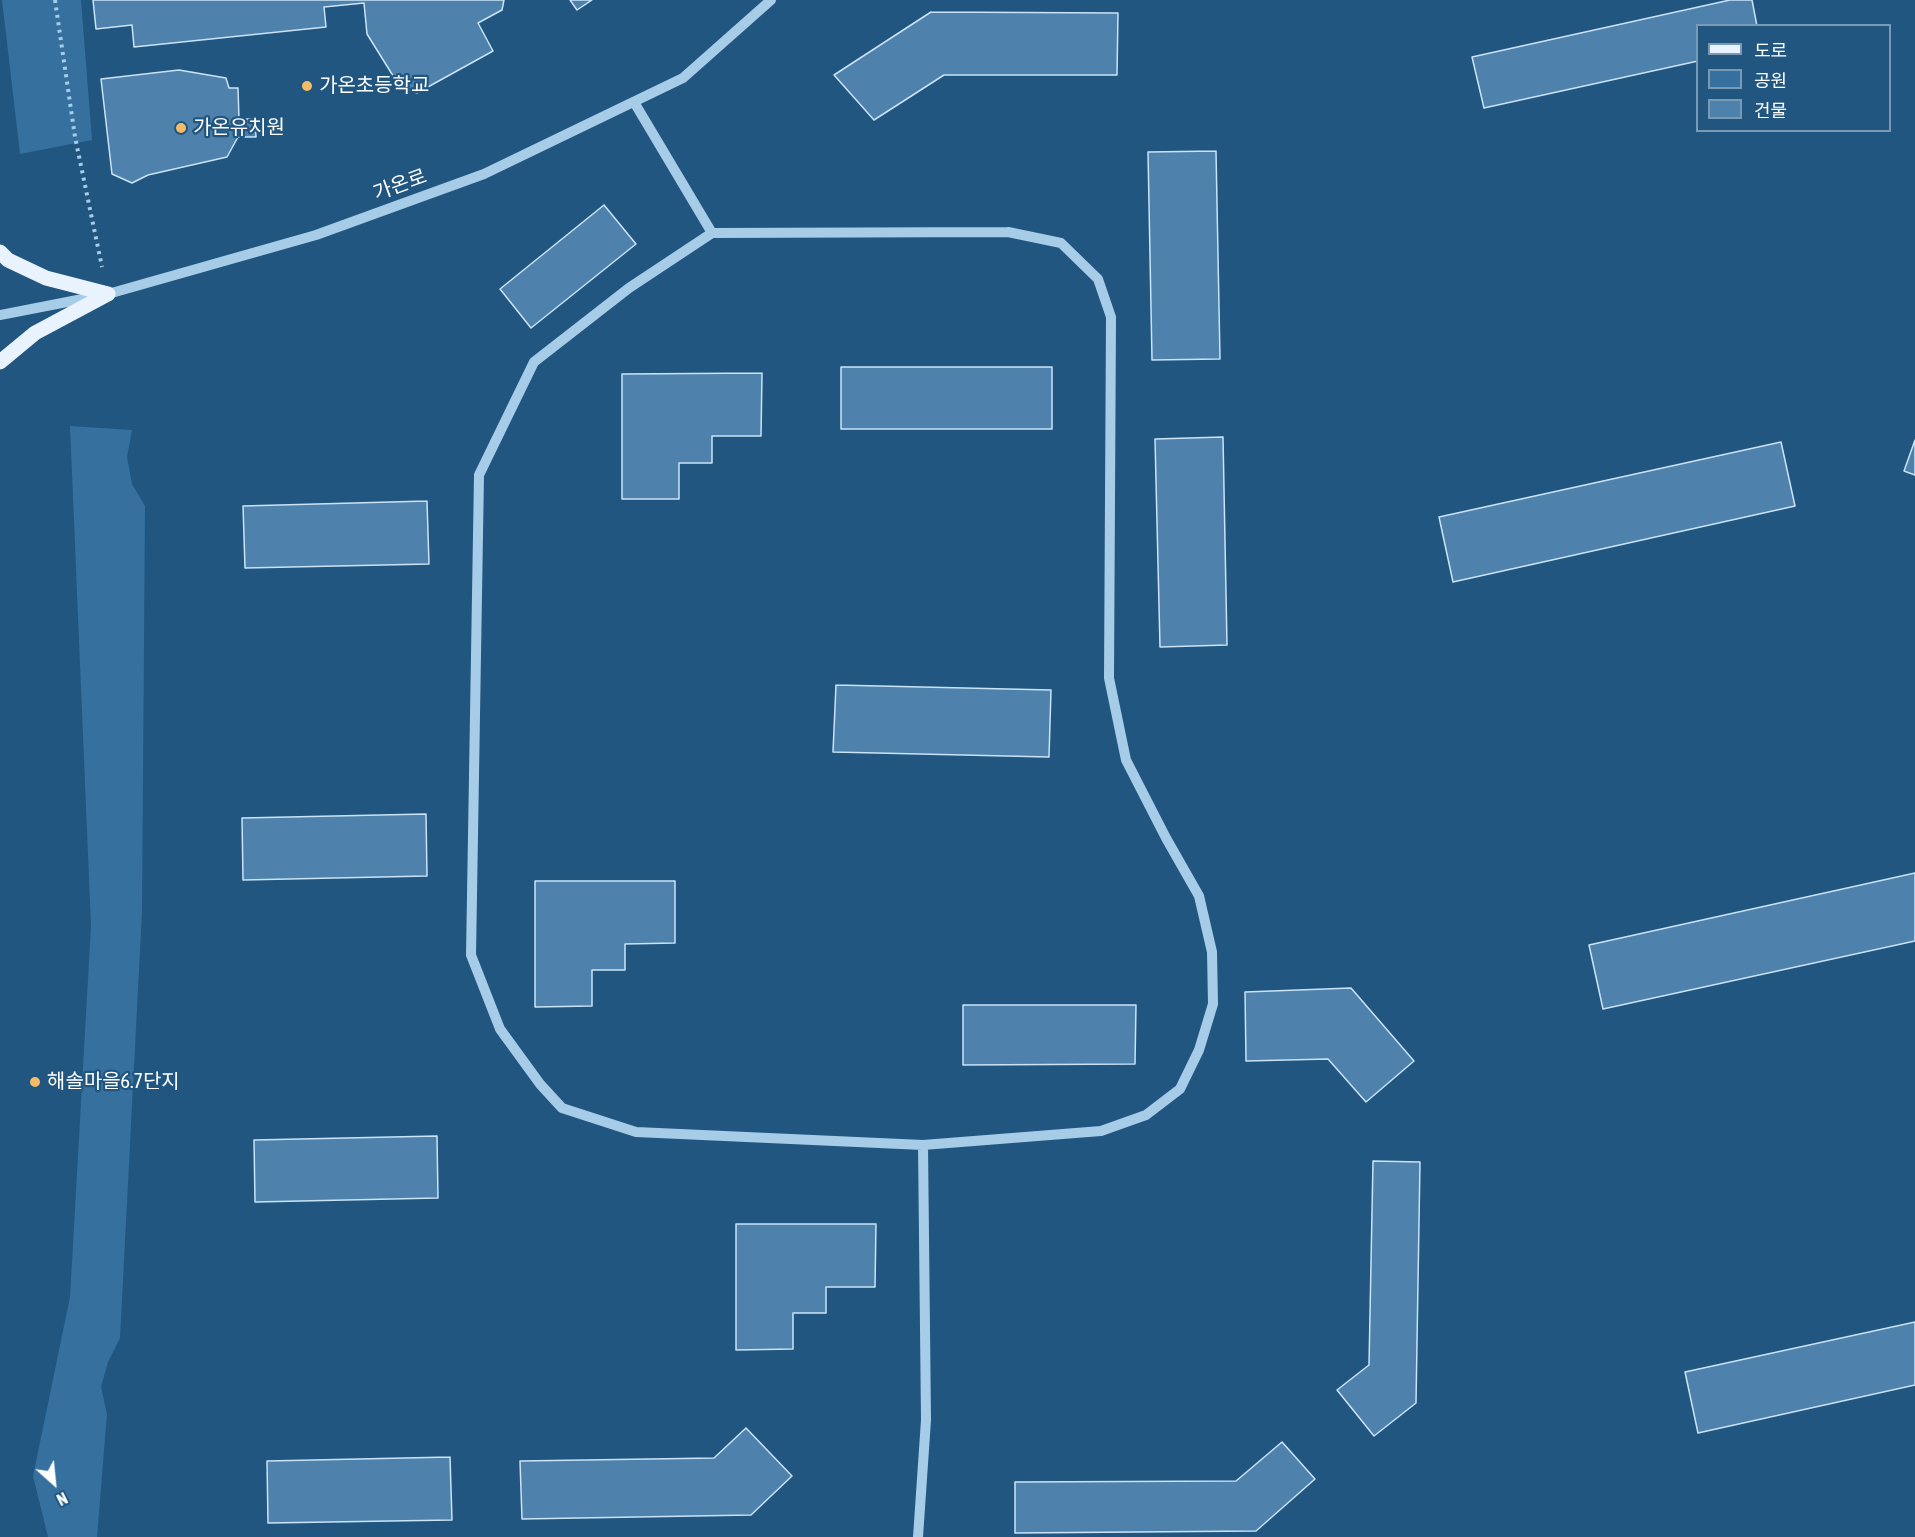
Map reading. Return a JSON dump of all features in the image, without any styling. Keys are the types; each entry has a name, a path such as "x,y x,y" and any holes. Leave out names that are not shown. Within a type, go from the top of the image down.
{"main road":[{"path":"0,252 8,260 46,278 108,294"},
{"path":"0,362 34,333 108,294"}],"street":[{"name":"가온로","path":"0,315 108,294 316,235 484,174 683,78 771,0"},
{"path":"634,102 712,233"},
{"path":"1008,232 1061,243 1098,279 1111,317 1109,678 1126,760 1199,896 1212,952 1213,1004 1199,1050 1180,1089 1146,1115 1101,1131 923,1145 636,1132 562,1108 540,1084 500,1029 471,955 479,476 534,362 629,288 712,233 1008,232"},
{"path":"918,1537 926,1420 923,1145"}],"path":[{"path":"55,0 75,137 108,294"}],"green space":[{"path":"2,0 81,0 92,140 20,154"},
{"path":"70,426 132,430 127,457 132,484 145,506 142,912 120,1338 108,1362 101,1387 107,1414 97,1537 48,1537 33,1476 70,1297 91,926"}],"building":[{"path":"93,0 504,0 502,10 478,23 493,51 417,93 400,87 367,34 364,3 324,7 326,27 134,47 132,25 96,29"},
{"path":"570,0 592,0 577,10"},
{"path":"1730,0 1752,0 1757,24 1696,24 1696,61 1484,108 1472,57"},
{"path":"931,12 1118,13 1117,75 944,75 874,120 834,75"},
{"name":"가온유치원","path":"179,70 226,78 229,88 238,88 239,119 255,119 256,137 238,137 227,157 148,175 132,183 112,174 101,79"},
{"path":"1216,151 1220,359 1152,360 1148,152"},
{"path":"604,205 636,244 531,328 500,289"},
{"path":"841,367 1052,367 1052,429 841,429"},
{"path":"762,373 761,436 712,436 712,463 679,463 679,499 622,499 622,374"},
{"path":"1223,437 1227,645 1160,647 1155,439"},
{"path":"1915,440 1915,475 1904,471"},
{"path":"1781,442 1795,506 1453,582 1439,517"},
{"path":"427,501 429,564 245,568 243,506"},
{"path":"836,685 1051,690 1049,757 833,752"},
{"path":"426,814 427,876 243,880 242,818"},
{"path":"1915,873 1915,941 1603,1009 1589,945"},
{"path":"535,881 675,881 675,943 625,944 625,970 592,970 592,1006 535,1007"},
{"path":"1351,988 1414,1061 1366,1102 1328,1059 1246,1061 1245,992"},
{"path":"963,1005 1136,1005 1135,1064 963,1065"},
{"path":"437,1136 438,1198 255,1202 254,1140"},
{"path":"1373,1161 1420,1162 1416,1403 1374,1436 1337,1390 1369,1365"},
{"path":"736,1224 876,1224 875,1287 826,1287 826,1313 793,1313 793,1349 736,1350"},
{"path":"1915,1322 1915,1385 1698,1433 1685,1372"},
{"path":"746,1428 792,1476 751,1515 522,1519 520,1461 714,1458"},
{"path":"1282,1442 1315,1479 1256,1531 1015,1533 1015,1482 1236,1481"},
{"path":"450,1457 452,1520 268,1523 267,1461"}],"place":[{"name":"가온초등학교","path":"307,86"},
{"name":"가온유치원","path":"181,128"},
{"name":"해솔마을6.7단지","path":"35,1082"}]}
